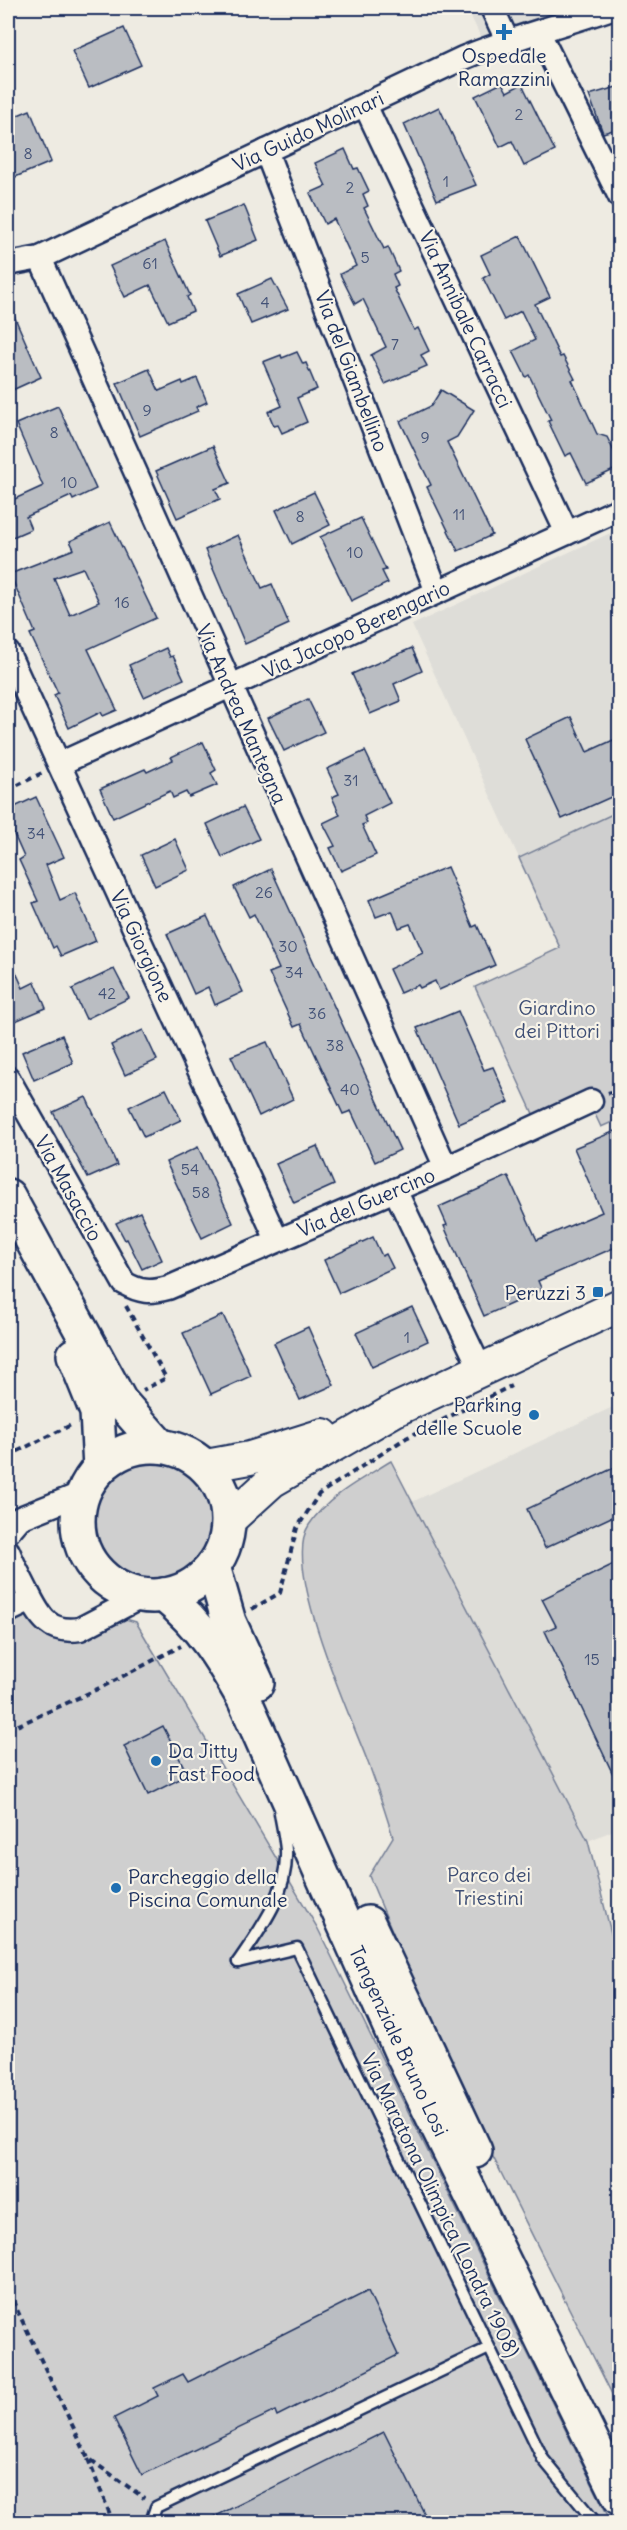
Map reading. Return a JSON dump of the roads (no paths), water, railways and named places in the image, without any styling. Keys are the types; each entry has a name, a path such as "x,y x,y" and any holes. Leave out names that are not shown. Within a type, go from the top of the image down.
{"main road":[{"path":"8,1196 120,1401 160,1446"},
{"path":"8,1226 48,1299 83,1374 97,1412 91,1480 78,1515 80,1539 88,1560 104,1578 123,1590 154,1595 185,1589 204,1577 218,1560 225,1540 228,1507 220,1485 206,1466 186,1452 160,1446 134,1447 112,1457 91,1480"},
{"name":"Tangenziale Bruno Losi","path":"213,1566 221,1658 244,1699 402,2054 620,2498"},
{"name":"Tangenziale Bruno Losi","path":"154,1595 217,1628 426,2049 620,2450"}],"street":[{"path":"492,8 507,40"},
{"name":"Via Guido Molinari","path":"8,264 40,258 463,58 507,40 539,33 612,8"},
{"path":"539,33 620,197"},
{"name":"Via Annibale Carracci","path":"365,105 567,533"},
{"name":"Via del Giambellino","path":"266,151 437,592"},
{"name":"Via Andrea Mantegna","path":"40,258 446,1168"},
{"name":"Via Jacopo Berengario","path":"59,764 620,509"},
{"name":"Via Giorgione","path":"8,653 277,1240"},
{"name":"Via Masaccio","path":"8,1078 106,1256 124,1283 138,1291"},
{"name":"Via del Guercino","path":"138,1291 153,1292 168,1288 446,1168 591,1101"},
{"path":"395,1190 481,1370"},
{"path":"228,1521 272,1481 395,1410 620,1305"},
{"path":"206,1466 282,1449 395,1410"},
{"path":"12,1518 91,1480"},
{"path":"8,1551 38,1615 56,1628 69,1631 80,1629 154,1595"},
{"path":"8,1611 31,1600"}],"lane":[{"name":"Via Maratona Olimpica (Londra 1908)","path":"272,1761 286,1850 285,1871 272,1911 238,1962 297,1948 543,2459 595,2523"},
{"path":"151,2523 156,2507 489,2349"}],"place":[{"name":"Ospedale Ramazzini","path":"504,32"},
{"name":"Peruzzi 3","path":"598,1292"},
{"name":"Parking delle Scuole","path":"534,1415"},
{"name":"Da Jitty Fast Food","path":"156,1761"},
{"name":"Parcheggio della Piscina Comunale","path":"116,1888"}],"park label":[{"name":"Giardino dei Pittori","path":"557,1018"},
{"name":"Parco dei Triestini","path":"489,1886"}]}
